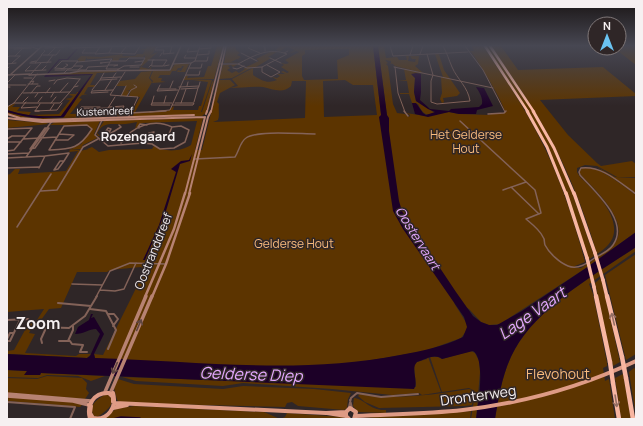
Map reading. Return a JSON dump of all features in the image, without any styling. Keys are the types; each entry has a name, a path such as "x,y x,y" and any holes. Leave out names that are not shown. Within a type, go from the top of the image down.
{"highway":[{"path":"498,66 517,95 544,143 569,201 587,258 594,287 614,383 619,419"},
{"path":"503,66 533,111 555,150 578,202 596,253 603,280 622,357 633,419"}],"main road":[{"name":"Oostranddreef","path":"108,393 115,382 166,264 186,208 219,66"},
{"name":"Oostranddreef","path":"206,116 211,110 222,66"},
{"name":"Kustendreef","path":"7,114 27,119 53,121"},
{"name":"Kustendreef","path":"8,118 30,122 206,116"},
{"name":"Kustendreef","path":"127,118 206,116"},
{"name":"Oostranddreef","path":"108,393 109,382 160,264 181,207 196,159"},
{"name":"Dronterweg","path":"355,416 416,414 507,403 576,386 636,361"},
{"path":"108,393 114,404 108,415 96,419 88,413 90,404 96,398 108,393"},
{"path":"7,395 73,400 90,404"},
{"path":"114,404 326,413 348,412 355,416"}],"street":[{"path":"10,75 19,66"},
{"path":"30,66 26,71 46,70"},
{"path":"30,75 38,66"},
{"path":"42,70 46,66"},
{"path":"57,66 55,68 57,70 81,66 78,70"},
{"path":"64,73 66,66"},
{"path":"100,67 104,66"},
{"path":"107,66 106,69 125,72 170,70 172,66"},
{"path":"7,75 118,70 124,66 139,67"},
{"path":"150,71 152,66"},
{"path":"149,67 168,66"},
{"path":"180,88 189,68 201,68 202,66"},
{"path":"233,68 237,70 244,66 265,66"},
{"path":"262,67 262,72 271,77 280,72 269,66"},
{"path":"430,66 432,75 430,100 436,103 470,101 469,92 451,66"},
{"path":"479,66 506,112 488,114"},
{"path":"65,69 86,70 88,67 103,67"},
{"path":"408,116 405,113 400,101 395,67 492,88"},
{"path":"186,75 199,75 200,71"},
{"path":"125,72 110,95 115,97 138,97 127,118"},
{"path":"67,78 70,73"},
{"path":"104,73 91,93 108,92"},
{"path":"104,92 116,73"},
{"path":"14,103 23,93 27,84 37,74"},
{"path":"7,85 15,75"},
{"path":"100,79 121,77"},
{"path":"24,78 33,78"},
{"path":"49,81 67,78 80,79 60,103 62,103 57,110 35,111 40,104 60,103"},
{"path":"112,78 117,79"},
{"path":"54,84 56,80"},
{"path":"30,82 34,81 32,84"},
{"path":"170,90 173,81"},
{"path":"180,104 188,82"},
{"path":"164,104 174,103 193,105 200,82"},
{"path":"60,92 68,83"},
{"path":"7,85 38,84"},
{"path":"7,85 10,88"},
{"path":"127,96 130,91 137,87 134,85"},
{"path":"160,85 157,91 199,87"},
{"path":"31,93 37,86 40,86"},
{"path":"121,96 126,86"},
{"path":"46,93 50,88"},
{"path":"104,92 113,90"},
{"path":"130,113 170,110 171,105 174,103 177,90"},
{"path":"124,91 130,91"},
{"path":"51,97 54,92"},
{"path":"23,93 70,92"},
{"path":"35,97 38,93"},
{"path":"154,96 152,103 171,105 180,104"},
{"path":"164,104 166,96"},
{"path":"28,97 21,108 37,108"},
{"path":"38,102 42,97"},
{"path":"51,103 56,97"},
{"path":"110,107 115,97"},
{"path":"7,106 14,103 25,102 41,102 40,104"},
{"path":"50,110 55,103"},
{"path":"100,107 93,108 80,109 81,107 93,108 108,108 115,107"},
{"path":"8,118 12,116"},
{"path":"103,119 95,133 99,139 108,146 117,146 121,144 152,144 160,149 174,148 186,141 189,130 172,127 166,123 140,124 138,127 139,128"},
{"path":"32,148 35,148 40,138 53,121"},
{"path":"460,121 535,192 541,212 539,214"},
{"path":"121,144 125,136 147,124"},
{"path":"87,125 92,129 83,143 72,149 49,150 57,137 65,126 87,125"},
{"path":"41,190 57,190 84,145 107,136 109,132 121,127 119,125"},
{"path":"168,135 172,127"},
{"path":"7,129 32,128 14,150 7,151"},
{"path":"196,159 235,157 244,140 250,136 268,133 291,135 314,134"},
{"path":"54,140 68,140 74,135 59,134"},
{"path":"145,144 149,135"},
{"path":"7,139 12,136 25,136"},
{"path":"99,139 102,136"},
{"path":"23,139 57,137"},
{"path":"26,157 32,148 30,148 40,138"},
{"path":"7,142 21,142"},
{"path":"7,154 29,153"},
{"path":"7,158 68,153 64,161 58,169 54,170 60,162 64,161"},
{"path":"7,168 39,167 45,156"},
{"path":"539,214 526,219 544,236 545,246 563,264 572,267 580,267 613,246 617,231 611,210 597,192 580,175 579,172 581,168 596,168 636,194"},
{"path":"17,227 51,174"},
{"path":"503,190 526,182"},
{"path":"512,187 539,214"},
{"path":"100,290 115,291 124,289 136,263"},
{"path":"7,320 28,319 37,326 46,327 65,328 72,326 90,309 110,271 126,264 166,264"},
{"path":"72,284 102,285"},
{"path":"58,303 92,306"},
{"path":"90,309 105,311 116,330 108,349"},
{"path":"108,314 114,314 118,319 114,326"},
{"path":"7,340 10,341 20,319"},
{"path":"68,342 73,330 72,326"},
{"path":"42,343 41,339 46,327"},
{"path":"59,341 70,341 72,344 84,345 80,352 87,352"},
{"path":"348,412 352,395 357,393 387,397 418,394"},
{"path":"7,402 75,407 70,419"}],"green space":[{"path":"141,66 149,69 152,66 150,70 139,70"},
{"path":"174,66 188,66 185,72 177,72 178,70 181,71 184,66 182,66 176,71 172,71 170,75 160,75 158,78 162,78 161,81 166,82 152,83 153,81 150,78 153,71 170,71"},
{"path":"208,66 218,66 214,79 183,80 186,76 188,76 187,78 204,77"},
{"path":"223,66 228,66 230,68 227,70 232,73 236,71 239,73 245,69 243,68 247,68 246,67 258,66 249,67 251,68 232,78 219,79"},
{"name":"Gelderse Hout","path":"302,66 302,76 304,80 338,79 337,66 375,66 381,113 387,116 381,66 388,66 393,104 397,113 405,114 409,117 410,115 406,113 425,116 449,112 459,114 489,115 493,113 505,113 497,93 481,66 496,66 529,118 558,178 570,211 585,262 575,266 576,268 581,268 607,250 614,244 618,235 618,226 615,216 601,196 580,174 579,172 582,168 588,167 602,172 636,195 636,232 586,268 500,324 489,325 481,322 469,309 454,303 467,324 467,330 461,338 425,351 343,365 236,370 95,358 94,354 103,355 144,272 145,269 141,267 110,270 107,272 77,272 61,308 49,309 41,320 37,320 44,309 7,312 7,175 15,169 20,169 18,174 66,171 78,151 69,152 70,150 80,151 92,147 99,152 109,150 152,149 154,146 167,150 182,149 191,145 197,121 142,123 135,129 137,122 109,124 99,130 97,133 100,136 98,136 96,133 104,121 203,118 195,150 202,150 219,80 230,80 235,85 220,93 217,102 219,104 219,118 213,122 305,118 306,81 292,81 291,86 285,90 274,90 263,87 230,88 238,86 232,79 253,68 253,75 261,80 277,80 272,77 277,78 280,76 277,74 285,74 281,72 283,71 287,73 289,72 281,67","holes":["345,80 353,85 373,85 377,115 324,117 323,81"]},
{"name":"Gelderse Hout","path":"395,66 415,66 423,73"},
{"path":"439,66 443,66 460,93 457,96 443,98 444,102 442,103 440,99 442,93 441,77 443,77"},
{"path":"498,66 502,66 525,100 542,127 557,156 572,193 594,256 588,260 580,232 550,154 524,105"},
{"path":"505,66 515,66 518,70 603,67 636,94 636,96 540,100 568,135 601,166 632,161 636,164 636,177 617,177 597,166 585,165 577,168 577,172 580,177 593,189 606,206 614,224 614,232 611,241 597,254 586,218 572,184 547,133"},
{"path":"404,69 421,73 412,75 415,78 414,92 416,101 435,113 424,113 418,104 412,103 409,94 400,94 409,93 407,81 398,80 406,80"},
{"path":"117,70 116,72 97,73 90,85 95,85 94,87 88,87 84,94 88,94 82,95 79,98 82,99 70,114 113,113 130,110 128,115 44,119 17,117 7,114 7,112 31,118 63,118 93,74 47,76 48,74"},
{"path":"152,71 149,78 152,82 135,112 132,112 140,97 129,96 131,90 126,91 129,91 127,96 121,96 126,86 116,86 120,81 135,79 141,72"},
{"path":"193,80 212,80 201,112 135,115 202,112 214,80 206,113 202,116 130,118 132,116 130,115 131,113 168,111 174,106 173,110 198,110 199,106 201,106 208,82"},
{"path":"79,92 61,116 29,115 59,114 70,100 65,99 73,96 69,95 70,94 76,94"},
{"path":"16,103 12,107 20,107 17,111 31,112 29,115 7,110 7,107"},
{"path":"7,120 46,123 49,124 7,128"},
{"path":"100,121 94,134 97,138 83,145 81,149 69,150 81,144 91,129 86,125 50,125 55,122"},
{"path":"597,167 615,177 636,178 636,194"},
{"name":"Flevohout","path":"636,247 636,251 589,284 593,294 607,363 607,366 603,368 605,381 609,379 615,419 495,419 507,365 525,333 553,305 586,280"},
{"path":"636,254 636,354 626,360 605,275"},
{"path":"601,278 620,362 613,366 595,283"},
{"path":"30,321 34,324 29,333 35,334 25,353 76,356 79,354 91,354 87,358 7,354 7,351 14,350"},
{"path":"471,351 475,353 479,361 480,372 476,419 471,419 475,394 473,390 469,388 442,392 430,357 438,357 442,359"},
{"path":"428,357 441,392 422,395 419,393 392,395 243,383 223,386 136,381 122,377 416,387 414,365 417,362 427,359"},
{"path":"634,368 636,369 636,416 629,372"},
{"path":"7,370 27,371 25,375 40,375 41,373 105,376 91,381 78,376 47,375 38,378 7,377"},
{"path":"623,374 631,419 621,419 615,378"},
{"path":"47,376 82,378 87,383 86,389 89,393 85,399 7,393 7,378 37,379"},
{"path":"118,379 134,384 223,389 243,386 314,389 351,393 348,399 347,408 344,410 298,406 292,402 287,403 285,407 121,403 117,400 114,388"},
{"path":"469,389 472,390 474,394 472,405 465,406 379,408 365,402 358,396 360,394 401,397"},
{"path":"106,394 112,400 110,407 97,417 94,416 92,409 94,403"},
{"path":"7,397 62,400 83,404 80,407 7,401"},
{"path":"354,398 361,400 376,409 386,410 386,413 358,412 353,406"},
{"path":"135,406 264,412 280,419 103,419 117,408"},
{"path":"471,411 470,419 358,419 359,418"},
{"path":"287,413 343,417 345,419 280,419 285,417"}],"water":[{"path":"53,66 55,66 47,75 93,74 64,117 127,115 38,118 7,112 7,110 34,116 61,116 91,75 44,77"},
{"path":"375,66 381,66 387,115 389,118 389,131 399,201 402,211 473,316 481,322 489,325 497,325 522,311 636,232 636,247 586,280 553,305 525,333 507,365 495,419 476,419 480,372 477,356 473,351 442,359 439,357 433,357 417,362 414,368 416,382 414,389 41,373 40,375 24,375 27,371 7,370 7,354 87,358 90,356 100,334 96,329 75,334 78,327 89,320 91,314 93,314 91,318 94,317 104,334 94,354 95,358 286,366 324,364 362,361 424,350 440,346 463,337 467,327 464,317 403,229 393,211 379,117 381,115"},
{"path":"411,74 421,74 420,100 430,109 449,111 451,109 479,107 482,104 482,99 476,87 484,88 493,106 477,110 476,114 459,114 449,112 428,117 415,114 412,103 416,103 426,115 435,112 416,101 414,92 415,78"},
{"path":"192,154 190,161 180,164 166,211 145,260 143,260 159,225 176,172 171,169 181,161 189,160"}],"waterway":[{"path":"113,419 121,417 140,418"},
{"path":"147,419 152,419"}],"district":[{"name":"Rozengaard","path":"138,136"},
{"name":"Zoom","path":"38,323"}],"park label":[{"name":"Het Gelderse Hout","path":"466,141"}],"water label":[{"name":"Oostervaart","path":"418,238"},
{"name":"Lage Vaart","path":"532,313"},
{"name":"Gelderse Diep","path":"251,374"}]}
